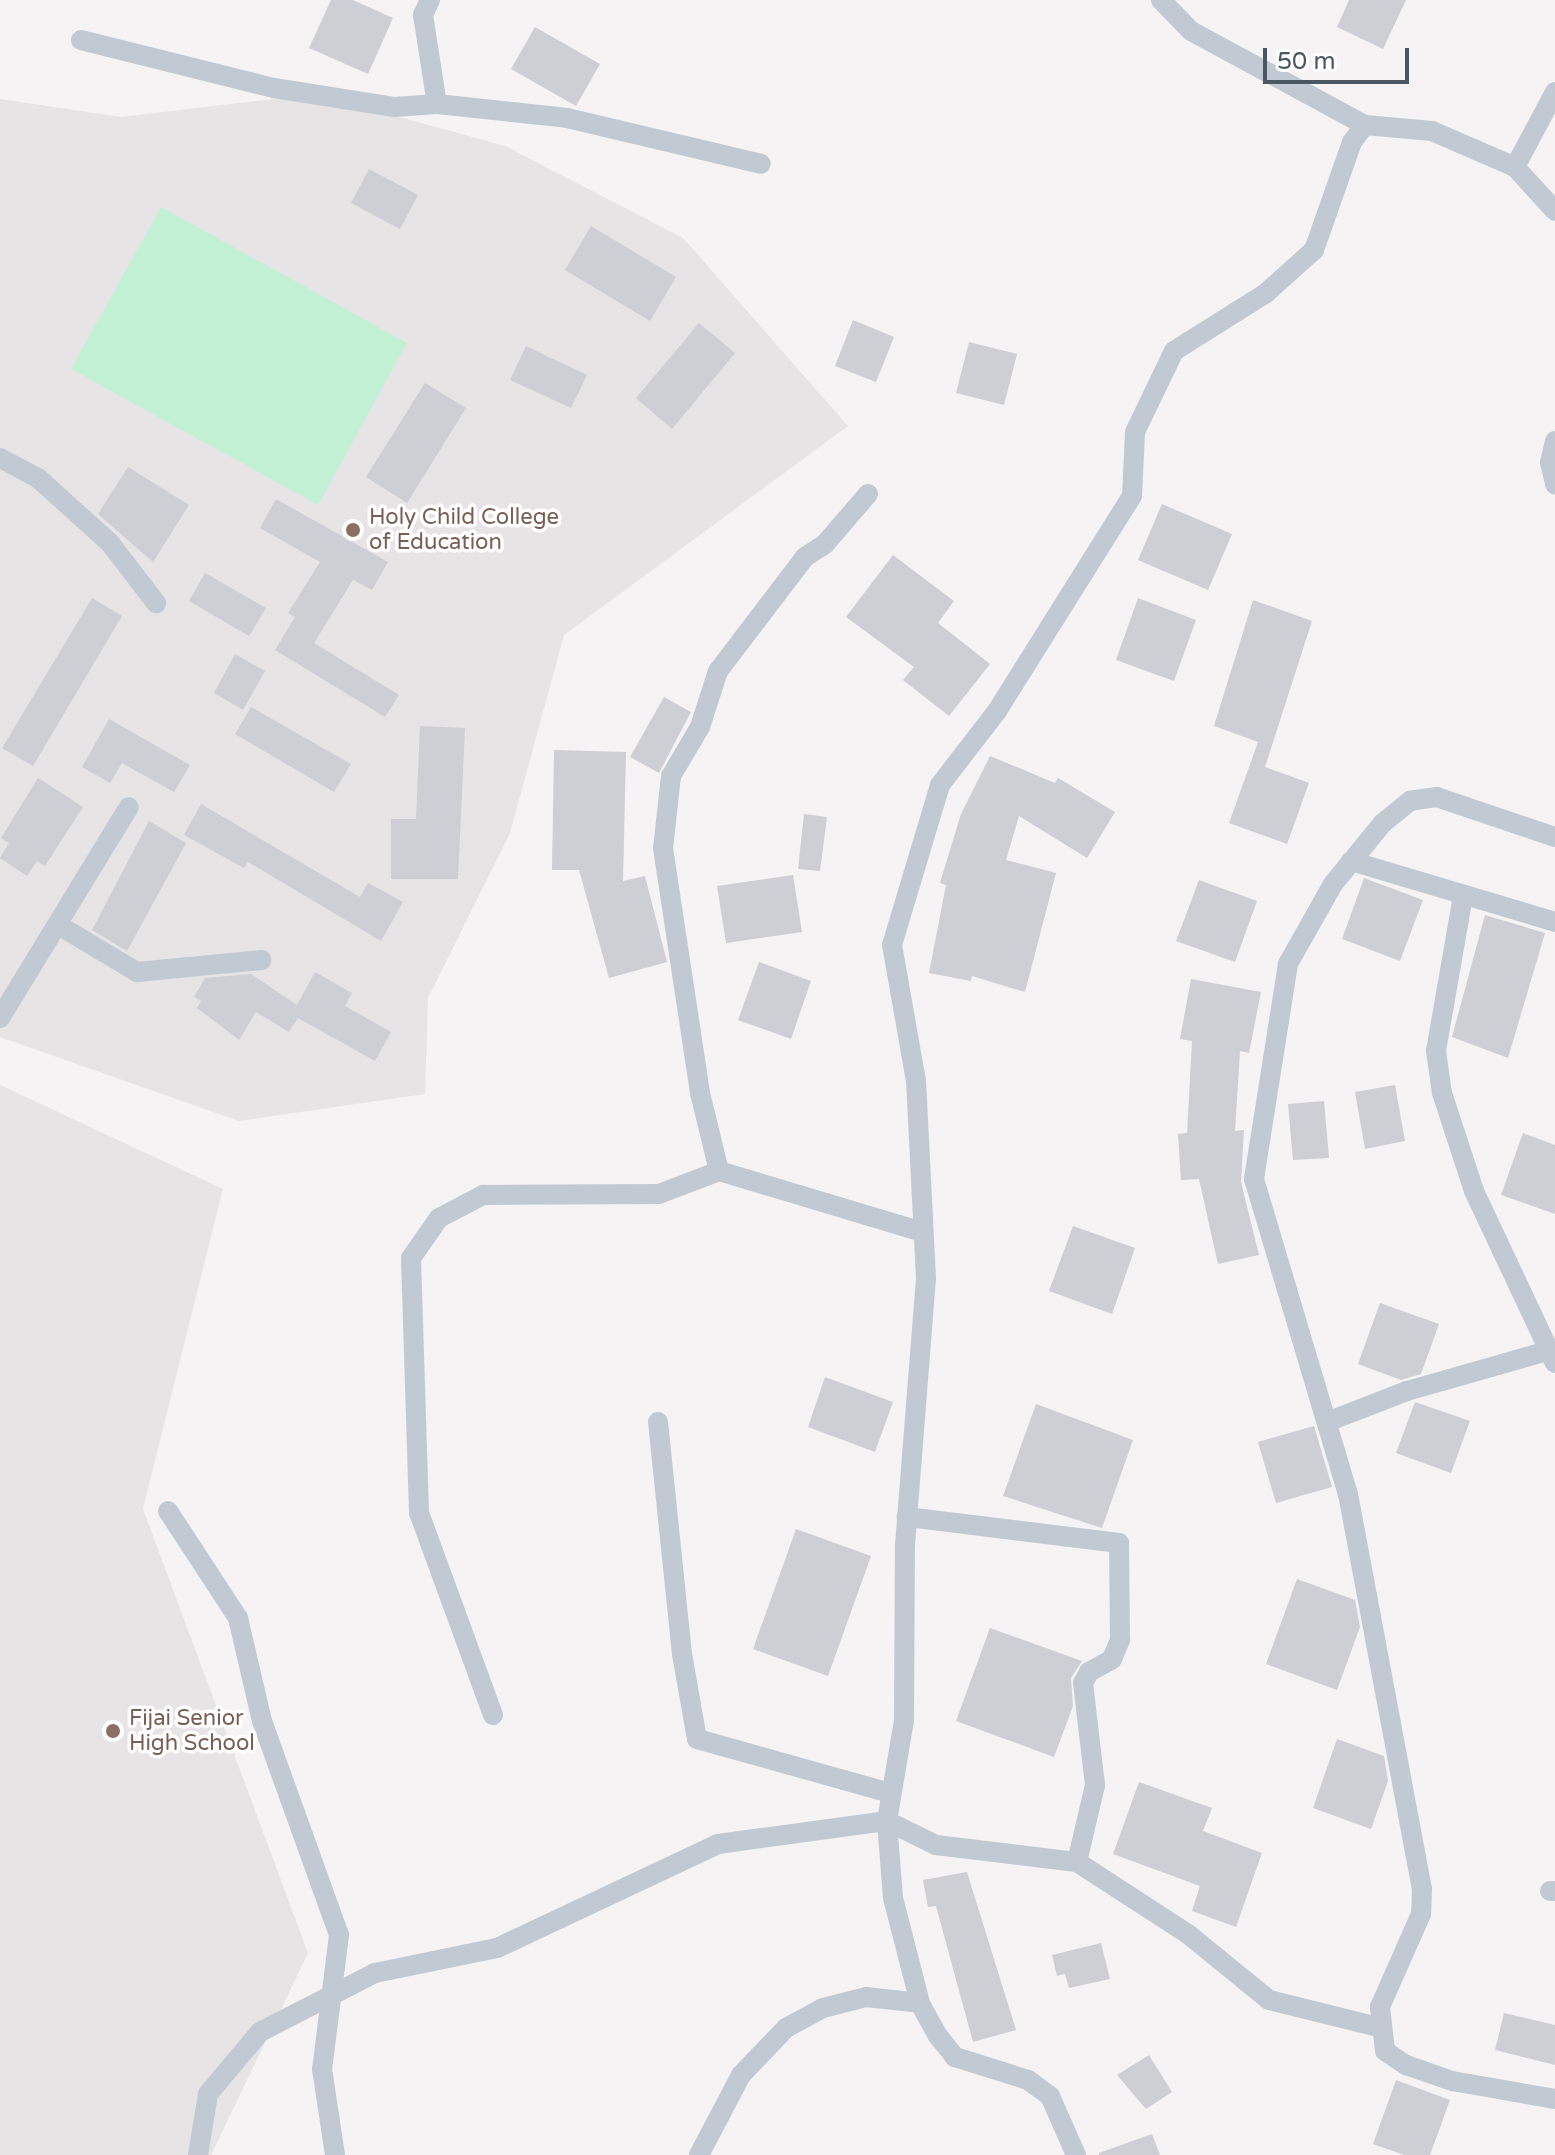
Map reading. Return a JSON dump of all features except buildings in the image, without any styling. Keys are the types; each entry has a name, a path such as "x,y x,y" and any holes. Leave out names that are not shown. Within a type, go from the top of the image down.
{"street":[{"path":"430,0 423,15 437,104"},
{"path":"1161,0 1191,31 1365,125 1432,131 1515,167 1555,211"},
{"path":"81,40 274,88 394,107 437,104 567,118 761,164"},
{"path":"1515,167 1555,92"},
{"path":"1076,2155 1050,2096 1028,2080 955,2057 920,2003 893,1898 887,1821 905,1692 907,1517 926,1297 913,1054 892,945 925,818 940,785 997,711 1132,496 1135,432 1174,351 1266,293 1314,250 1352,142 1365,125"},
{"path":"1555,441 1550,462 1555,484"},
{"path":"0,458 38,478 110,543 156,603"},
{"path":"719,1171 671,900 665,800 736,641 763,616 805,557 825,544 868,494"},
{"path":"1555,837 1437,797 1410,801 1393,814 1351,861 1288,964 1255,1146 1260,1215 1297,1313 1375,1617 1422,1889 1421,1914 1380,2007 1378,2027 1385,2051 1406,2065 1555,2099"},
{"path":"0,1018 60,926 129,807"},
{"path":"1351,861 1555,922"},
{"path":"1327,1422 1407,1391 1549,1344 1474,1191 1442,1093 1436,1051 1463,896"},
{"path":"60,926 137,972 261,960"},
{"path":"493,1715 419,1513 411,1258 439,1218 483,1195 659,1194 719,1171 922,1232"},
{"path":"658,1422 682,1654 697,1739 891,1793"},
{"path":"168,1511 238,1618 262,1721 339,1935 322,2069 335,2155"},
{"path":"907,1517 1119,1543 1120,1640 1112,1659 1089,1672 1083,1683 1095,1785 1077,1862"},
{"path":"198,2155 208,2094 219,2075 260,2032 375,1973 497,1948 718,1844 887,1821 936,1845 1077,1862 1188,1934 1269,2000 1378,2027"},
{"path":"699,2155 741,2075 786,2028 823,2008 866,1997 920,2003"}],"shaded area":[{"name":"Holy Child College of Education","path":"316,94 505,146 683,238 848,426 564,635 510,833 428,998 425,1094 239,1121 0,1037 0,99 121,117"},
{"name":"Fijai Senior High School","path":"0,1085 223,1189 143,1509 308,1953 211,2155 0,2155"}],"green space":[{"path":"161,207 407,343 318,505 71,369"}],"place":[{"name":"Holy Child College of Education","path":"353,530"},
{"name":"Fijai Senior High School","path":"113,1731"}]}
